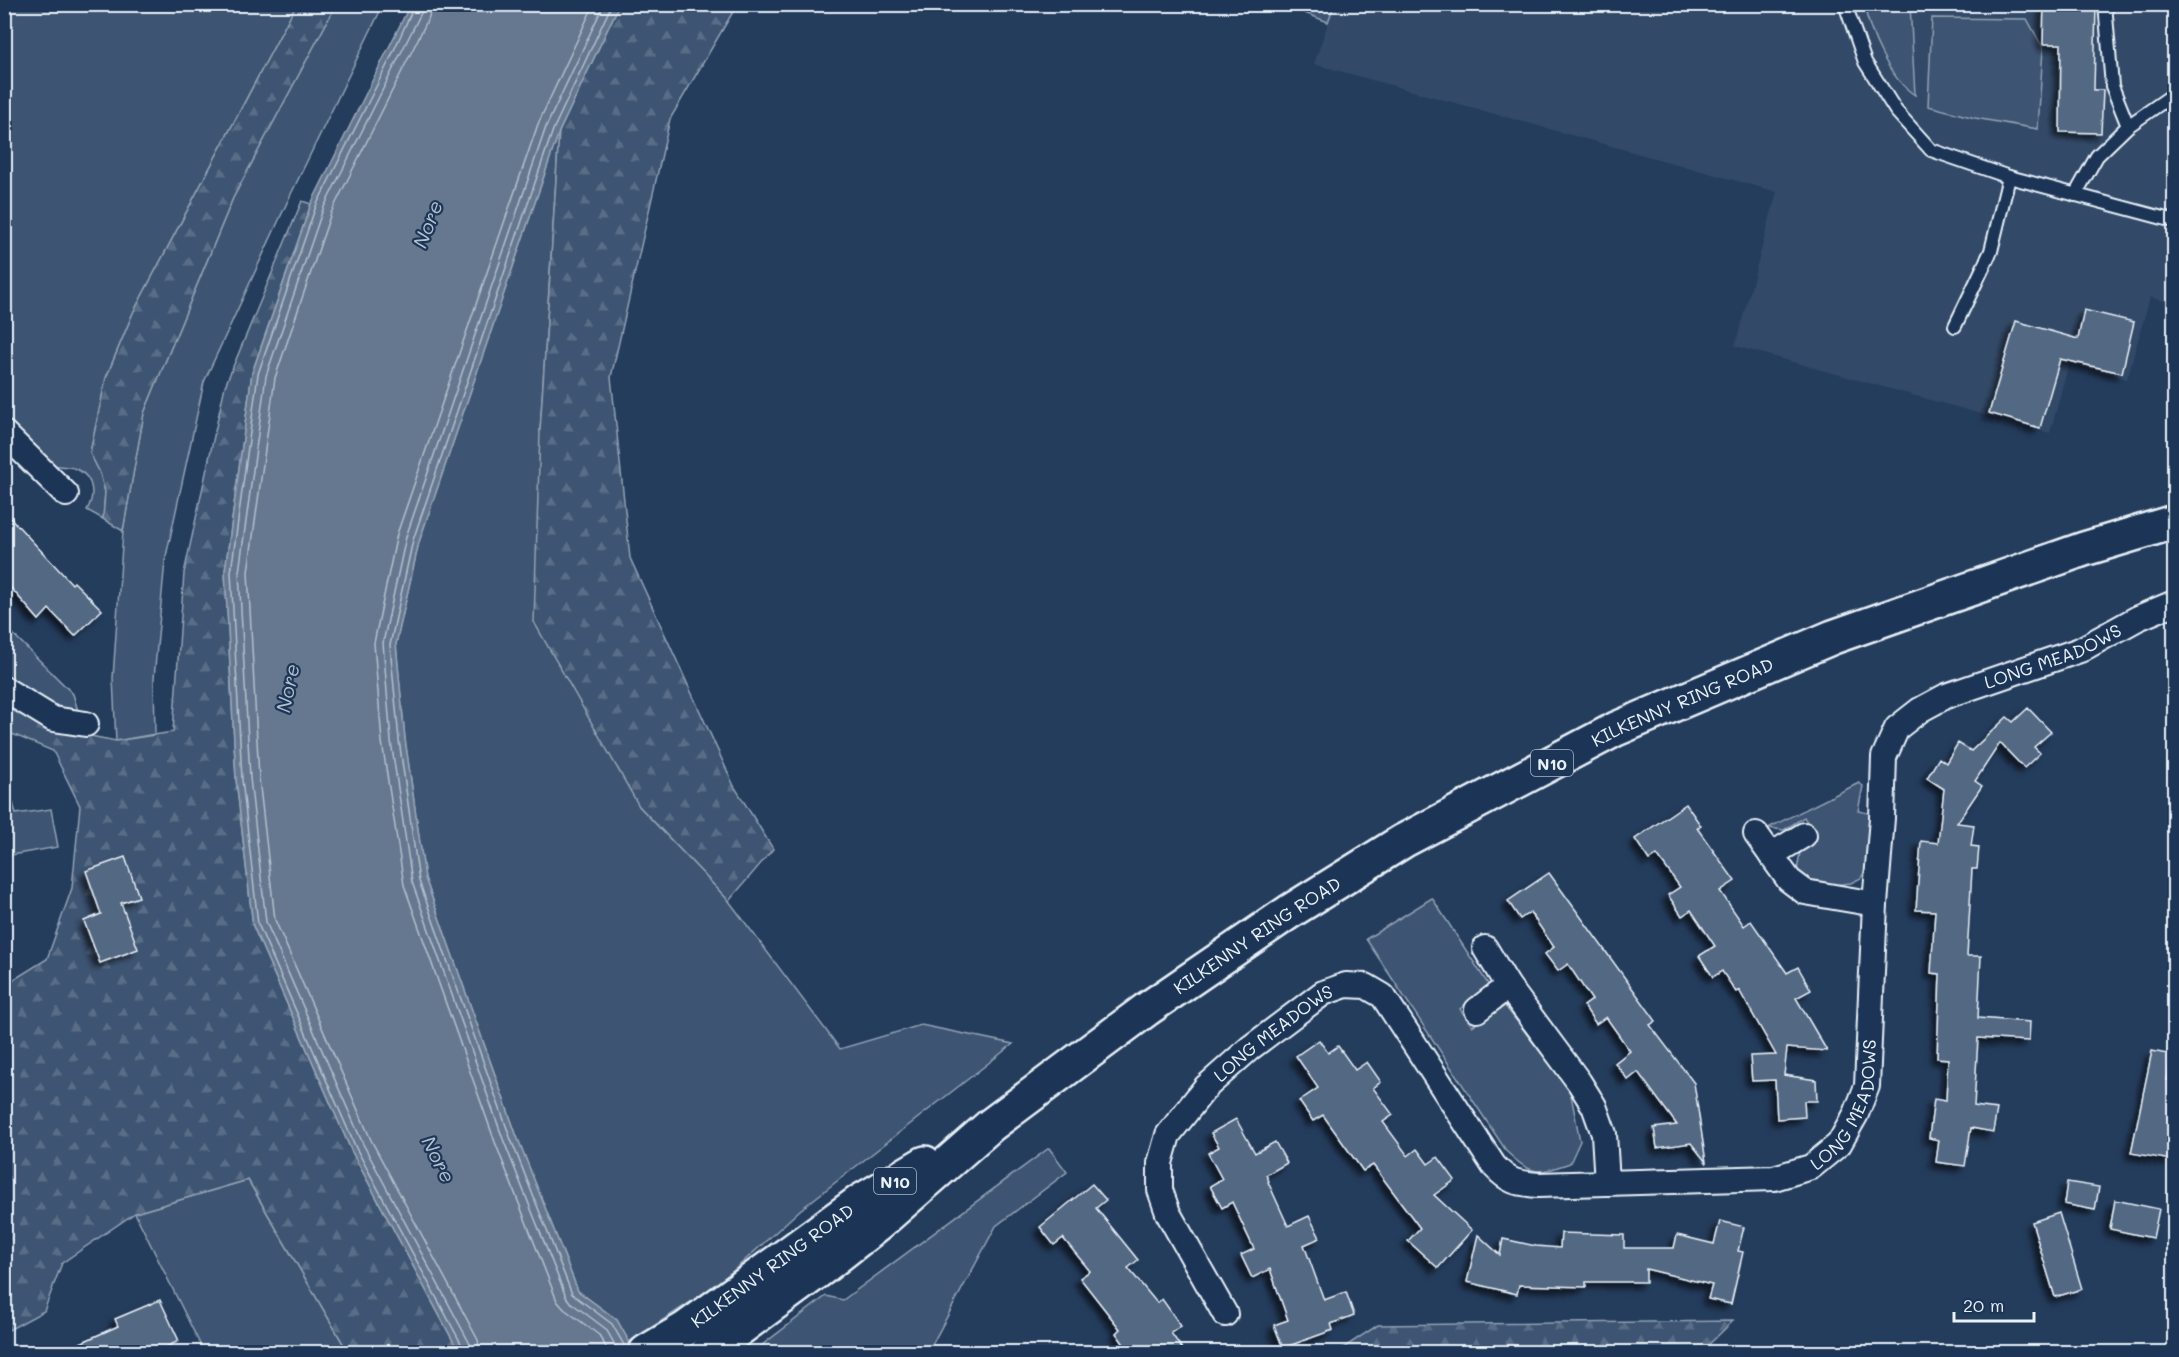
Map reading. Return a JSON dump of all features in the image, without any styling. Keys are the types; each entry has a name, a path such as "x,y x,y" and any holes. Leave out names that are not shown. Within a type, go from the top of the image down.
{"highway":[{"name":"KILKENNY RING ROAD","path":"708,1353 812,1257 859,1202 991,1125 1147,1010 1289,912 1403,841 1616,729 1833,637 2084,549 2175,522"},
{"name":"KILKENNY RING ROAD","path":"646,1353 812,1257"}],"street":[{"path":"4,433 66,494"},
{"name":"LONG MEADOWS","path":"1225,1314 1168,1213 1160,1190 1160,1163 1168,1136 1206,1088 1250,1048 1323,993 1346,985 1366,986 1383,996 1494,1166 1506,1178 1518,1183 1538,1185 1774,1178 1811,1167 1839,1144 1856,1114 1867,1086 1884,757 1897,728 1920,710 1946,696 2080,650 2138,618 2175,603"},
{"path":"4,690 53,719 86,724"},
{"path":"1756,834 1789,880 1805,892 1875,904"},
{"path":"1771,855 1804,835"},
{"path":"1485,948 1508,986 1594,1106 1605,1134 1607,1183"},
{"path":"1477,1010 1508,986"}],"lane":[{"path":"1845,4 1865,62 1896,111 1931,150 2009,177 2175,221"},
{"path":"2105,4 2112,86 2128,126"},
{"path":"2075,195 2097,156 2128,126 2175,94"},
{"path":"1955,326 1991,251 2009,177"}],"shaded area":[{"path":"1334,5 2174,5 2174,304 2150,297 2127,379 2069,363 2050,433 1735,346 1777,192 1314,64"}],"green space":[{"path":"1334,4 1328,22 1284,5"},
{"path":"4,5 296,5 133,313 106,378 90,453 100,473 105,492 103,519 87,510 90,505 92,488 83,473 74,468 49,463 5,419"},
{"path":"296,5 336,5 233,198 144,413 123,531 103,519 105,492 100,473 90,453 106,378 133,313"},
{"path":"336,5 383,5 291,194 204,382 165,561 154,678 155,734 116,741 113,678 123,531 144,413 233,198"},
{"path":"619,5 737,5 670,119 611,377 630,558 734,786 773,849 729,901 639,806 534,622 540,431 559,132"},
{"path":"1864,5 1910,5 1915,95 1906,88 1889,67 1876,42"},
{"path":"1932,18 2027,19 2043,48 2038,129 1975,118 1928,106"},
{"path":"559,132 540,431 639,806 729,901 840,1049 921,1025 1013,1044 800,1210 720,1283 629,1342 617,1320 578,1291 516,1134 425,878 405,739 396,644 419,542"},
{"path":"302,201 311,204 252,373 225,571 236,779 253,926 351,1150 459,1352 348,1352 248,1180 135,1213 62,1263 44,1311 5,1332 5,985 47,959 72,888 80,806 53,751 5,731 5,701 55,729 116,741 173,732 184,573 225,386"},
{"path":"4,625 73,694 78,711 55,713 15,690 5,677"},
{"path":"1859,783 1863,786 1858,811 1873,814 1864,873 1861,878 1851,883 1834,885 1807,881 1797,871 1800,852 1817,838 1804,817 1784,830 1768,828"},
{"path":"13,803 16,814 51,809 58,847 5,856 5,805"},
{"path":"1432,898 1490,987 1460,1009 1472,1026 1505,1006 1570,1090 1580,1141 1570,1163 1536,1171 1529,1169 1507,1152 1366,939"},
{"path":"1049,1148 1067,1172 996,1226 928,1352 753,1352 826,1296 843,1300"},
{"path":"248,1180 348,1352 204,1352 135,1213"},
{"path":"1733,1321 1701,1352 1337,1352 1378,1325"}],"water":[{"name":"Nore","path":"410,5 619,5 559,132 419,542 396,644 405,739 425,878 516,1134 578,1291 617,1320 635,1352 459,1352 351,1150 253,926 236,779 225,571 252,373 311,204"}],"building":[{"path":"2044,4 2096,4 2094,90 2103,90 2101,133 2060,132 2061,44 2043,44"},
{"path":"2084,310 2134,322 2122,373 2060,359 2040,428 1989,413 2016,321 2078,339"},
{"path":"4,511 72,584 74,582 102,610 75,636 49,609 39,620 4,580"},
{"path":"2028,708 2051,732 2034,747 2040,753 2024,768 2000,743 1975,781 1982,786 1957,823 1974,825 1971,846 1979,847 1977,869 1972,869 1967,956 1981,956 1978,1018 2030,1022 2029,1041 1978,1038 1974,1106 1997,1109 1993,1132 1971,1128 1965,1166 1936,1162 1939,1140 1929,1138 1934,1099 1946,1101 1948,1059 1937,1058 1940,974 1931,973 1935,911 1916,910 1921,841 1938,843 1944,789 1927,778 1939,758 1946,763 1958,743 1971,751 2007,717 2013,722"},
{"path":"1686,804 1701,826 1697,828 1735,881 1720,891 1744,926 1751,921 1787,973 1798,967 1811,990 1796,998 1827,1051 1787,1048 1784,1075 1816,1080 1817,1101 1804,1101 1805,1117 1777,1119 1775,1080 1752,1081 1750,1056 1776,1055 1739,990 1736,992 1722,971 1713,977 1699,956 1715,946 1691,910 1682,916 1668,895 1680,887 1657,855 1649,860 1635,839"},
{"path":"125,857 139,897 121,903 138,949 100,963 84,921 101,914 86,871"},
{"path":"1549,873 1656,1021 1650,1025 1694,1083 1706,1162 1691,1143 1657,1148 1654,1128 1677,1125 1638,1072 1628,1080 1615,1063 1630,1051 1606,1017 1596,1024 1584,1006 1592,1000 1568,964 1558,971 1545,954 1554,947 1530,912 1520,919 1508,901"},
{"path":"1319,1040 1328,1053 1338,1046 1355,1070 1367,1062 1381,1082 1373,1088 1393,1115 1383,1122 1408,1156 1417,1149 1428,1164 1438,1157 1455,1180 1434,1195 1472,1230 1438,1268 1408,1241 1420,1228 1373,1165 1363,1171 1323,1115 1313,1121 1299,1101 1318,1088 1296,1056"},
{"path":"2152,1051 2172,1055 2167,1080 2175,1082 2175,1144 2171,1160 2131,1153"},
{"path":"1236,1119 1255,1153 1275,1142 1287,1163 1266,1175 1288,1226 1309,1216 1320,1238 1304,1245 1324,1300 1346,1292 1354,1315 1331,1324 1333,1330 1283,1348 1274,1325 1288,1320 1270,1269 1252,1278 1241,1255 1254,1249 1232,1202 1222,1208 1210,1186 1222,1179 1208,1153 1219,1147 1211,1133"},
{"path":"2067,1182 2099,1187 2095,1210 2064,1204"},
{"path":"1092,1184 1106,1200 1096,1208 1138,1260 1128,1268 1157,1303 1162,1299 1181,1326 1171,1333 1185,1353 1130,1353 1116,1333 1120,1329 1080,1278 1090,1271 1063,1238 1054,1245 1040,1227"},
{"path":"2115,1200 2159,1209 2153,1238 2110,1229"},
{"path":"2059,1213 2082,1289 2055,1297 2032,1222"},
{"path":"1720,1221 1744,1227 1738,1251 1743,1252 1731,1304 1708,1299 1712,1285 1646,1269 1646,1282 1586,1282 1586,1287 1519,1285 1517,1294 1467,1282 1478,1235 1500,1255 1503,1239 1560,1248 1561,1233 1624,1235 1624,1248 1674,1248 1677,1235 1714,1244"},
{"path":"160,1300 179,1341 153,1353 58,1353 118,1326 115,1319"}]}
